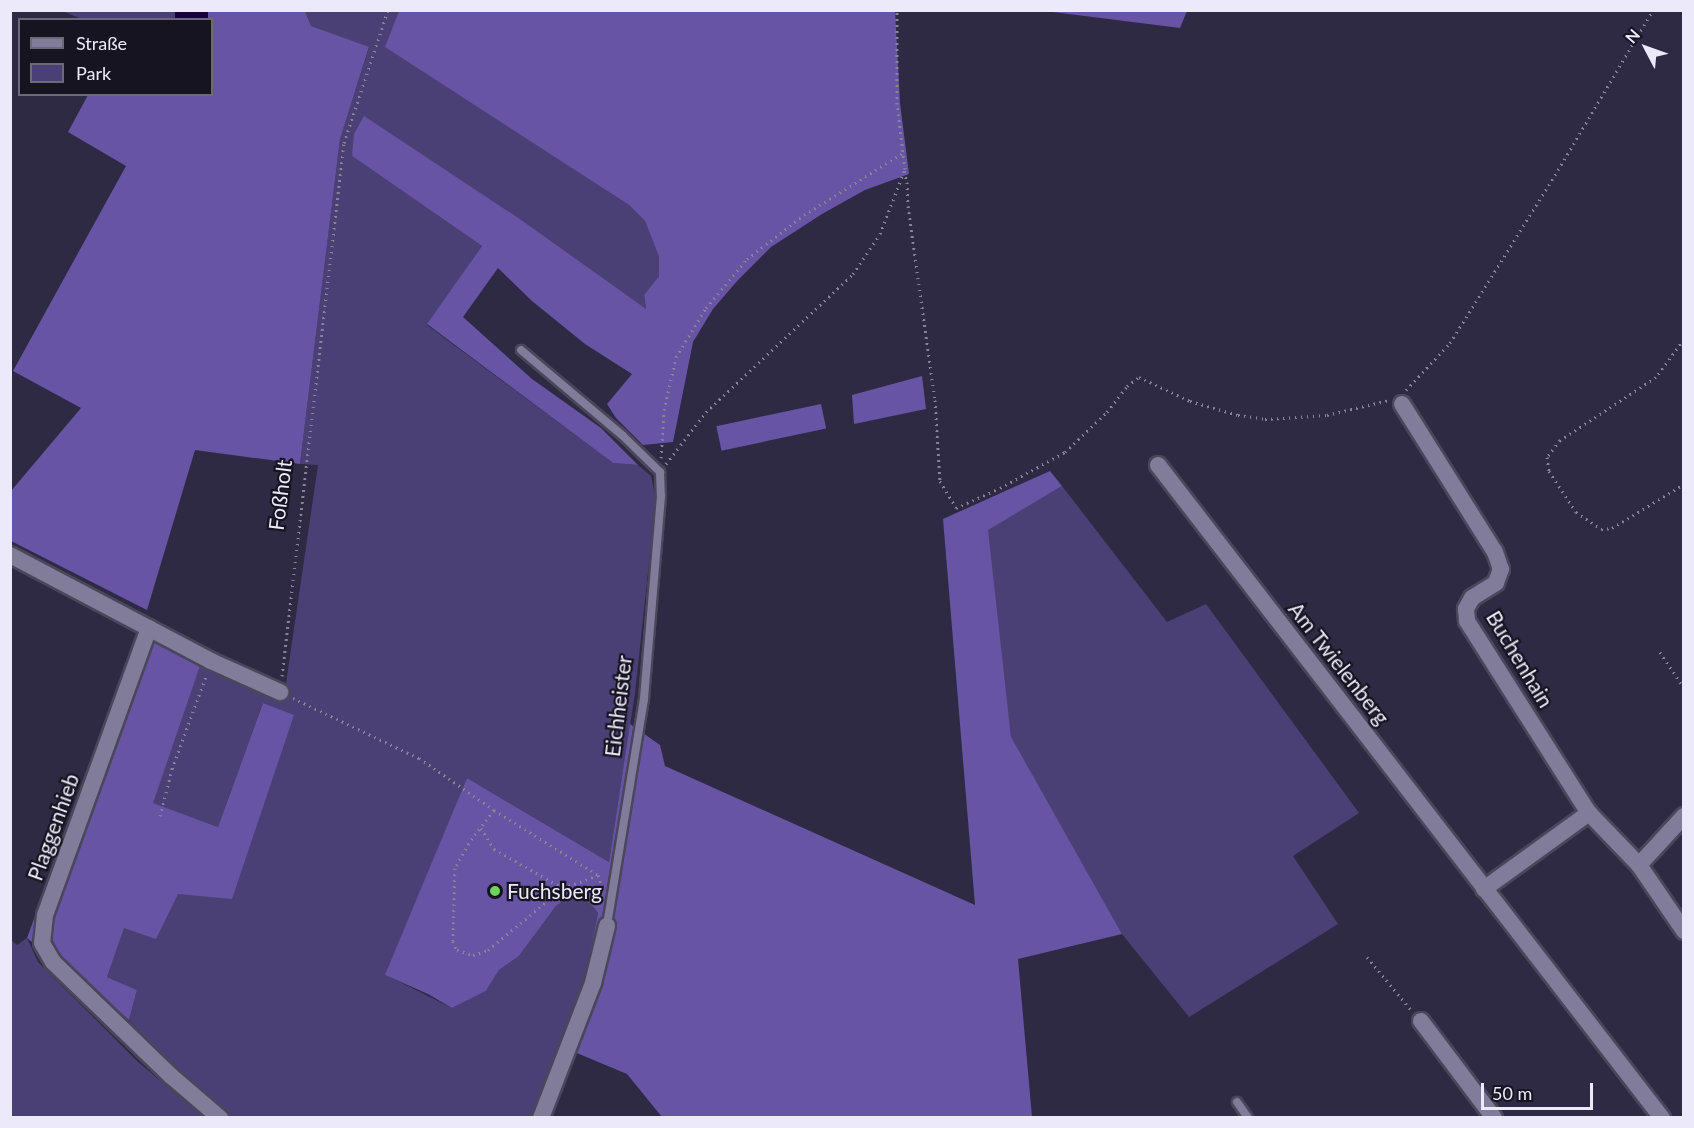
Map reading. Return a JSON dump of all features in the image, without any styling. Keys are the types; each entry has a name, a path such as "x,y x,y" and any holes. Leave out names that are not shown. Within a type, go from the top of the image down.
{"street":[{"name":"Buchenhain","path":"1402,404 1495,552 1501,569 1496,583 1472,598 1466,609 1467,621 1589,813 1639,865 1683,931"},
{"name":"Am Twielenberg","path":"1158,465 1662,1118"},
{"path":"10,555 211,661 280,692"},
{"name":"Plaggenhieb","path":"149,628 45,915 42,943 52,962 171,1076 220,1118"},
{"path":"1484,889 1589,813"},
{"path":"1639,865 1683,816"},
{"name":"Eichheister","path":"541,1118 593,983 607,926"},
{"path":"1421,1021 1494,1118"}],"lane":[{"path":"521,350 623,436 660,472"},
{"name":"Eichheister","path":"607,926 644,699 661,496 660,472"},
{"path":"1237,1102 1248,1118"}],"path":[{"name":"Foßholt","path":"280,692 344,143 388,10"},
{"path":"897,10 897,104 934,400 940,481 956,508 1000,488 1065,452 1107,412 1127,386 1139,377 1190,401 1265,419 1327,414 1399,398 1450,343 1558,170 1653,10"},
{"path":"660,472 664,411 676,357 706,308 747,259 804,215 903,153"},
{"path":"660,472 706,412 853,274 880,234 904,171"},
{"path":"1683,339 1656,377 1560,440 1547,458 1549,471 1576,512 1601,529 1611,528 1683,484"},
{"path":"1660,652 1683,688"},
{"path":"160,816 172,769 211,661"},
{"path":"280,692 419,758 494,810 598,875 609,904"},
{"path":"494,810 472,838 455,868 453,941 457,950 474,955 488,950 563,888 598,875"},
{"path":"481,828 494,849 563,888"},
{"path":"1367,957 1421,1021"}],"green space":[{"path":"62,11 175,11 175,18 80,18"},
{"path":"305,11 399,11 386,47 629,205 645,221 659,257 659,276 644,295 646,310 520,219 364,117 352,156 482,246 427,325 613,463 638,465 651,476 656,499 635,693 609,862 467,778 386,975 452,1008 486,991 499,970 519,956 556,906 579,888 598,913 583,987 532,1117 233,1118 172,1066 129,1020 137,990 107,977 124,927 178,894 294,716 263,703 218,827 152,803 201,663 284,697 318,465 300,464 340,138 369,48 311,26"},
{"path":"1062,486 1167,622 1206,604 1359,813 1293,856 1338,924 1189,1017 1122,934 1011,738 987,530"},
{"path":"27,938 38,962 137,1061 203,1117 11,1117 11,940 17,945"}],"shaded area":[{"path":"175,11 208,11 208,18 175,18"},
{"path":"208,11 305,11 311,26 369,47 340,139 300,464 195,450 147,610 11,541 11,491 81,408 13,371 126,166 68,132 87,96 213,96 213,18 207,18"},
{"path":"399,11 895,11 900,103 909,174 865,190 822,214 771,247 738,280 713,309 693,342 673,442 643,445 616,418 607,404 632,374 585,344 532,301 498,268 463,317 532,379 601,428 638,465 613,463 427,324 482,246 352,156 354,134 364,116 520,219 646,309 644,295 659,276 659,257 645,221 629,205 385,47"},
{"path":"1045,11 1187,11 1180,28"},
{"path":"922,376 926,409 854,424 852,395"},
{"path":"821,404 826,428 722,451 716,426"},
{"path":"1050,471 1062,486 988,530 1011,737 1122,934 1018,959 1032,1117 662,1117 627,1074 560,1046 583,987 598,913 579,889 556,906 519,956 499,970 486,991 452,1008 428,994 385,975 467,778 609,862 630,724 660,745 665,766 975,905 943,519"},
{"path":"139,631 201,663 153,803 218,827 263,703 294,715 232,899 178,894 156,939 124,928 107,977 137,990 129,1020 27,938"}],"place":[{"name":"Fuchsberg","path":"495,891"}]}
